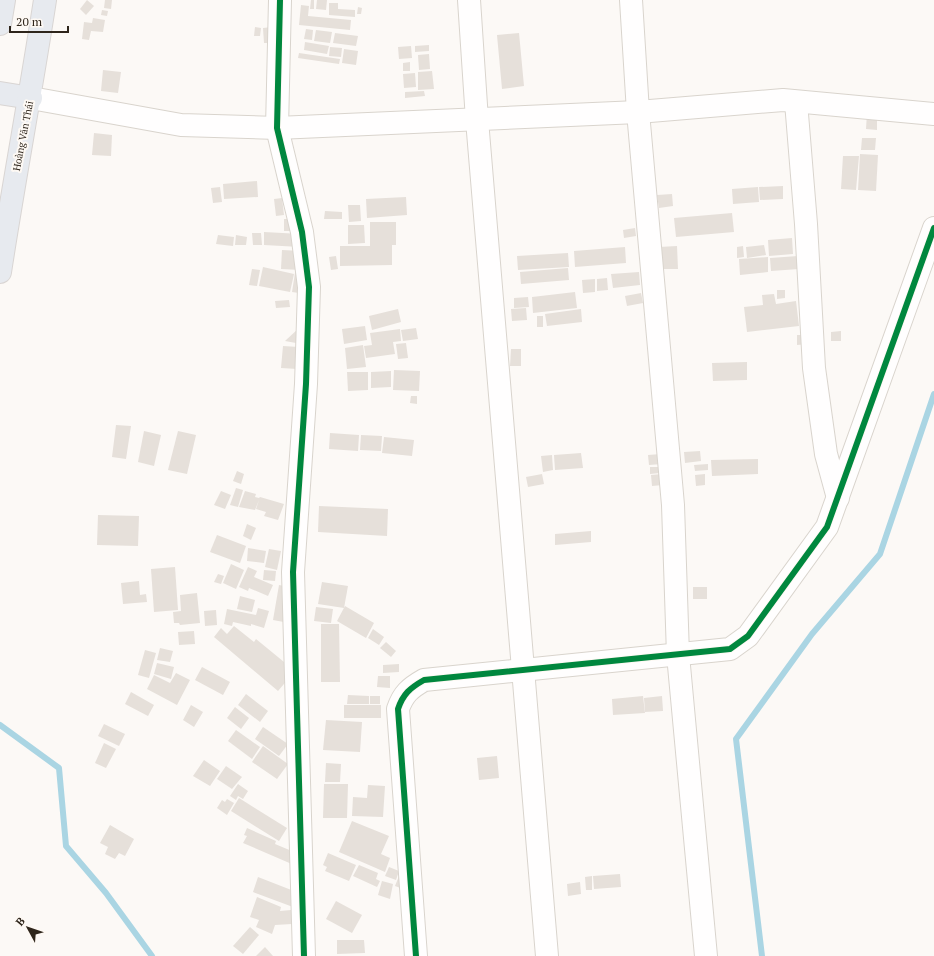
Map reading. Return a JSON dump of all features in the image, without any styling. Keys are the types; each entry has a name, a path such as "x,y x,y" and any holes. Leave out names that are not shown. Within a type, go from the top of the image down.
{"main road":[{"path":"0,24 4,0"},
{"name":"Hoàng Văn Thái","path":"0,272 45,0"},
{"path":"0,93 30,98"}],"street":[{"path":"280,0 276,128 302,232 309,287 306,384 293,572 304,956"},
{"path":"469,0 477,120 547,956"},
{"path":"631,0 638,112 673,505 678,654 706,956"},
{"path":"30,98 181,125 276,128 638,112 783,100 934,114"},
{"path":"796,102 806,224 814,368 826,454 838,498"},
{"path":"416,956 398,709 401,698 410,688 424,680 730,649 748,636 827,527 934,228"}],"building":[{"path":"87,0 94,6 86,15 80,9"},
{"path":"105,0 112,0 111,9 104,8"},
{"path":"311,0 314,0 314,9 310,9"},
{"path":"317,0 327,0 326,10 316,9"},
{"path":"329,3 338,3 338,9 355,10 355,17 329,15"},
{"path":"301,5 309,6 308,16 351,20 350,30 299,25"},
{"path":"358,7 362,8 361,14 357,14"},
{"path":"102,10 108,11 107,16 101,15"},
{"path":"93,18 105,20 103,32 91,31 89,40 82,39 84,22 92,23"},
{"path":"255,27 261,28 260,36 254,36"},
{"path":"272,27 273,43 264,43 263,28"},
{"path":"306,29 313,30 312,40 304,39"},
{"path":"316,30 332,32 330,43 314,41"},
{"path":"335,33 358,36 356,46 333,43"},
{"path":"519,33 524,86 502,89 497,35"},
{"path":"305,42 329,46 327,54 304,50"},
{"path":"429,45 429,51 415,52 415,46"},
{"path":"411,46 412,58 399,59 398,47"},
{"path":"330,47 342,48 341,57 329,56"},
{"path":"344,49 358,51 356,65 342,63"},
{"path":"299,53 340,59 339,64 298,58"},
{"path":"429,54 430,69 419,70 418,55"},
{"path":"410,62 410,71 403,71 403,63"},
{"path":"103,70 121,72 118,93 101,91"},
{"path":"432,71 434,89 418,90 418,72"},
{"path":"415,73 416,87 404,88 403,74"},
{"path":"424,91 425,96 405,98 405,92"},
{"path":"867,113 877,113 877,130 866,129"},
{"path":"94,133 112,135 111,156 92,155"},
{"path":"862,138 876,138 875,150 861,150"},
{"path":"860,154 878,155 876,191 858,190"},
{"path":"843,156 859,156 856,190 841,189"},
{"path":"257,181 258,197 224,199 223,184"},
{"path":"783,186 783,199 760,200 759,187"},
{"path":"220,187 222,202 213,203 211,188"},
{"path":"758,187 759,202 733,204 732,189"},
{"path":"672,194 673,206 659,208 657,195"},
{"path":"406,197 407,215 367,218 366,199"},
{"path":"282,198 284,215 276,216 274,199"},
{"path":"348,205 360,205 361,221 349,222"},
{"path":"325,211 342,212 342,219 324,219"},
{"path":"732,213 734,232 676,237 674,218"},
{"path":"284,219 297,219 298,231 284,231"},
{"path":"370,222 396,222 396,245 392,245 392,265 340,266 340,246 370,246"},
{"path":"348,225 364,225 365,243 348,244"},
{"path":"635,228 636,236 624,238 623,230"},
{"path":"264,232 301,234 300,247 264,245"},
{"path":"252,233 261,233 262,245 253,245"},
{"path":"218,235 234,237 233,246 216,244"},
{"path":"236,235 247,237 246,245 235,245"},
{"path":"792,238 793,254 769,256 768,240"},
{"path":"764,245 766,255 747,258 746,247"},
{"path":"677,246 678,269 660,269 659,247"},
{"path":"743,246 744,257 737,258 737,247"},
{"path":"625,247 626,263 575,267 574,251"},
{"path":"282,250 302,251 301,270 281,269"},
{"path":"568,253 569,267 518,270 517,256"},
{"path":"336,256 338,269 331,270 329,257"},
{"path":"798,256 799,269 771,271 770,258"},
{"path":"768,257 768,272 740,275 739,259"},
{"path":"263,267 294,274 290,292 259,286"},
{"path":"568,268 569,280 521,284 520,272"},
{"path":"252,269 260,270 257,286 249,285"},
{"path":"639,272 640,285 613,288 611,274"},
{"path":"295,273 314,276 312,295 292,292"},
{"path":"607,278 608,290 597,291 597,279"},
{"path":"595,279 595,292 583,293 582,280"},
{"path":"777,290 785,290 785,298 777,299"},
{"path":"575,292 577,308 533,313 532,297"},
{"path":"641,293 643,303 627,306 625,296"},
{"path":"774,294 776,304 796,301 799,326 747,332 744,307 763,305 762,295"},
{"path":"528,297 529,307 514,308 514,298"},
{"path":"289,300 290,307 276,308 275,301"},
{"path":"526,308 527,320 512,321 511,309"},
{"path":"398,309 401,322 372,330 369,316"},
{"path":"581,309 582,322 547,326 545,314"},
{"path":"537,316 543,316 543,327 537,327"},
{"path":"365,326 367,340 344,344 342,329"},
{"path":"299,328 296,343 285,341"},
{"path":"416,328 418,339 403,341 401,330"},
{"path":"400,329 401,341 393,342 395,354 366,358 364,346 372,345 370,333"},
{"path":"841,331 841,341 831,341 831,332"},
{"path":"797,335 809,335 809,344 797,345"},
{"path":"406,343 408,358 398,359 396,344"},
{"path":"363,345 366,367 347,369 345,348"},
{"path":"283,346 299,347 297,369 281,368"},
{"path":"511,349 521,349 521,366 510,366"},
{"path":"747,362 747,380 713,381 712,363"},
{"path":"394,370 420,371 419,391 393,390"},
{"path":"391,371 391,387 371,388 371,372"},
{"path":"347,372 368,372 368,390 348,391"},
{"path":"411,396 417,396 417,404 410,403"},
{"path":"116,425 131,426 126,459 112,457"},
{"path":"144,431 161,435 154,466 138,462"},
{"path":"178,431 196,435 187,474 168,470"},
{"path":"330,433 359,435 358,451 329,449"},
{"path":"361,435 382,436 381,451 360,450"},
{"path":"384,437 414,440 412,456 382,453"},
{"path":"700,451 701,461 685,463 684,452"},
{"path":"581,453 583,468 555,470 554,455"},
{"path":"661,454 662,464 649,465 648,455"},
{"path":"552,455 553,470 543,472 541,456"},
{"path":"758,459 758,474 712,476 711,460"},
{"path":"708,464 708,470 695,471 694,465"},
{"path":"650,467 660,467 660,473 650,474"},
{"path":"237,471 244,474 241,484 233,481"},
{"path":"542,474 544,484 528,487 526,477"},
{"path":"662,474 663,485 652,486 651,475"},
{"path":"705,474 705,485 696,486 695,475"},
{"path":"236,488 243,490 238,507 230,505"},
{"path":"221,491 231,495 225,509 214,505"},
{"path":"245,491 256,494 255,497 284,504 278,520 264,516 266,512 256,509 259,500 255,510 239,507"},
{"path":"319,506 388,509 387,536 318,532"},
{"path":"98,515 139,516 138,546 97,545"},
{"path":"247,524 256,528 251,540 243,536"},
{"path":"591,531 591,542 555,545 555,534"},
{"path":"217,535 246,546 240,563 210,552"},
{"path":"248,548 266,551 264,563 247,561"},
{"path":"269,549 281,551 277,570 265,567"},
{"path":"231,564 244,570 236,589 223,583"},
{"path":"175,567 178,610 154,612 151,569"},
{"path":"248,567 257,571 254,577 273,585 268,596 249,588 248,591 239,587"},
{"path":"264,570 276,571 275,581 263,580"},
{"path":"218,574 224,576 221,584 214,582"},
{"path":"139,581 140,595 146,594 147,602 123,604 121,583"},
{"path":"322,582 348,586 344,608 318,604"},
{"path":"279,585 295,588 289,623 273,620"},
{"path":"693,587 707,587 707,599 693,599"},
{"path":"197,593 200,623 180,625 179,623 174,623 173,612 181,611 180,595"},
{"path":"240,596 255,600 252,612 237,609"},
{"path":"345,606 374,623 366,638 337,621"},
{"path":"316,607 333,609 331,623 314,621"},
{"path":"258,608 269,611 264,628 251,624 251,626 233,622 232,626 224,624 227,609 256,615"},
{"path":"216,610 217,625 205,626 204,611"},
{"path":"321,624 339,624 340,682 321,682"},
{"path":"234,626 254,642 256,639 295,671 278,691 214,637 221,628 227,634"},
{"path":"373,629 384,637 379,645 368,638"},
{"path":"194,631 195,644 179,645 178,632"},
{"path":"386,642 396,651 391,657 380,648"},
{"path":"160,648 173,651 170,662 157,660"},
{"path":"145,650 156,653 149,678 138,675"},
{"path":"157,663 174,667 171,679 154,674"},
{"path":"399,664 399,672 383,673 383,665"},
{"path":"202,667 230,682 223,695 195,680"},
{"path":"176,673 190,680 177,705 147,689 154,675 170,683"},
{"path":"378,676 390,676 390,688 377,687"},
{"path":"131,692 154,705 148,716 125,704"},
{"path":"246,694 268,711 260,722 238,705"},
{"path":"348,695 369,696 369,704 347,704"},
{"path":"370,696 380,696 380,704 370,704"},
{"path":"643,696 645,713 613,715 612,699"},
{"path":"662,696 663,711 645,712 644,698"},
{"path":"191,705 203,712 194,727 183,720"},
{"path":"344,705 381,705 381,718 344,718"},
{"path":"235,707 249,718 241,729 227,718"},
{"path":"326,720 362,722 360,752 323,750"},
{"path":"104,724 125,734 119,746 98,736"},
{"path":"263,727 288,744 279,756 255,739"},
{"path":"236,730 260,747 252,759 228,741"},
{"path":"104,743 116,749 106,768 95,763"},
{"path":"263,746 288,764 277,779 252,762"},
{"path":"497,756 499,778 479,780 477,758"},
{"path":"204,760 220,771 210,786 193,776"},
{"path":"326,763 341,764 340,782 325,782"},
{"path":"226,766 242,777 232,789 217,779"},
{"path":"238,784 248,791 243,799 238,796 236,800 230,796"},
{"path":"324,784 348,784 347,818 323,818"},
{"path":"368,785 385,786 383,817 352,816 353,797 367,798"},
{"path":"239,798 287,828 279,841 231,811"},
{"path":"227,799 234,803 227,815 217,808 222,800 225,802"},
{"path":"352,821 389,836 381,854 390,858 385,872 339,852"},
{"path":"110,825 134,839 125,856 119,853 115,859 105,854 108,847 100,843"},
{"path":"247,828 276,841 275,844 299,854 294,865 243,843 247,836 244,835"},
{"path":"328,853 356,865 349,881 325,871 327,867 323,865"},
{"path":"359,865 378,873 376,879 380,881 377,887 353,876"},
{"path":"389,867 399,871 396,880 385,876"},
{"path":"620,874 621,887 594,889 593,876"},
{"path":"399,876 407,878 403,889 395,886"},
{"path":"592,876 592,890 586,890 585,877"},
{"path":"258,877 299,893 293,907 253,892"},
{"path":"382,881 393,884 390,899 378,895"},
{"path":"580,882 581,894 568,896 567,884"},
{"path":"257,897 281,907 280,911 291,910 292,924 275,925 272,934 256,927 259,920 250,917"},
{"path":"336,901 362,915 352,933 326,919"},
{"path":"250,927 259,935 243,954 233,946"},
{"path":"337,940 364,940 365,953 337,954"},
{"path":"265,947 273,956 256,956"}],"waterway":[{"path":"762,956 736,739 812,634 880,554 934,394"},
{"path":"0,725 59,768 66,846 106,893 152,956"}],"cycle path":[{"path":"280,0 277,128 302,232 309,287 306,384 293,572 304,956"},
{"path":"416,956 398,709 405,695 424,680 730,649 748,636 827,527 934,228"}]}
